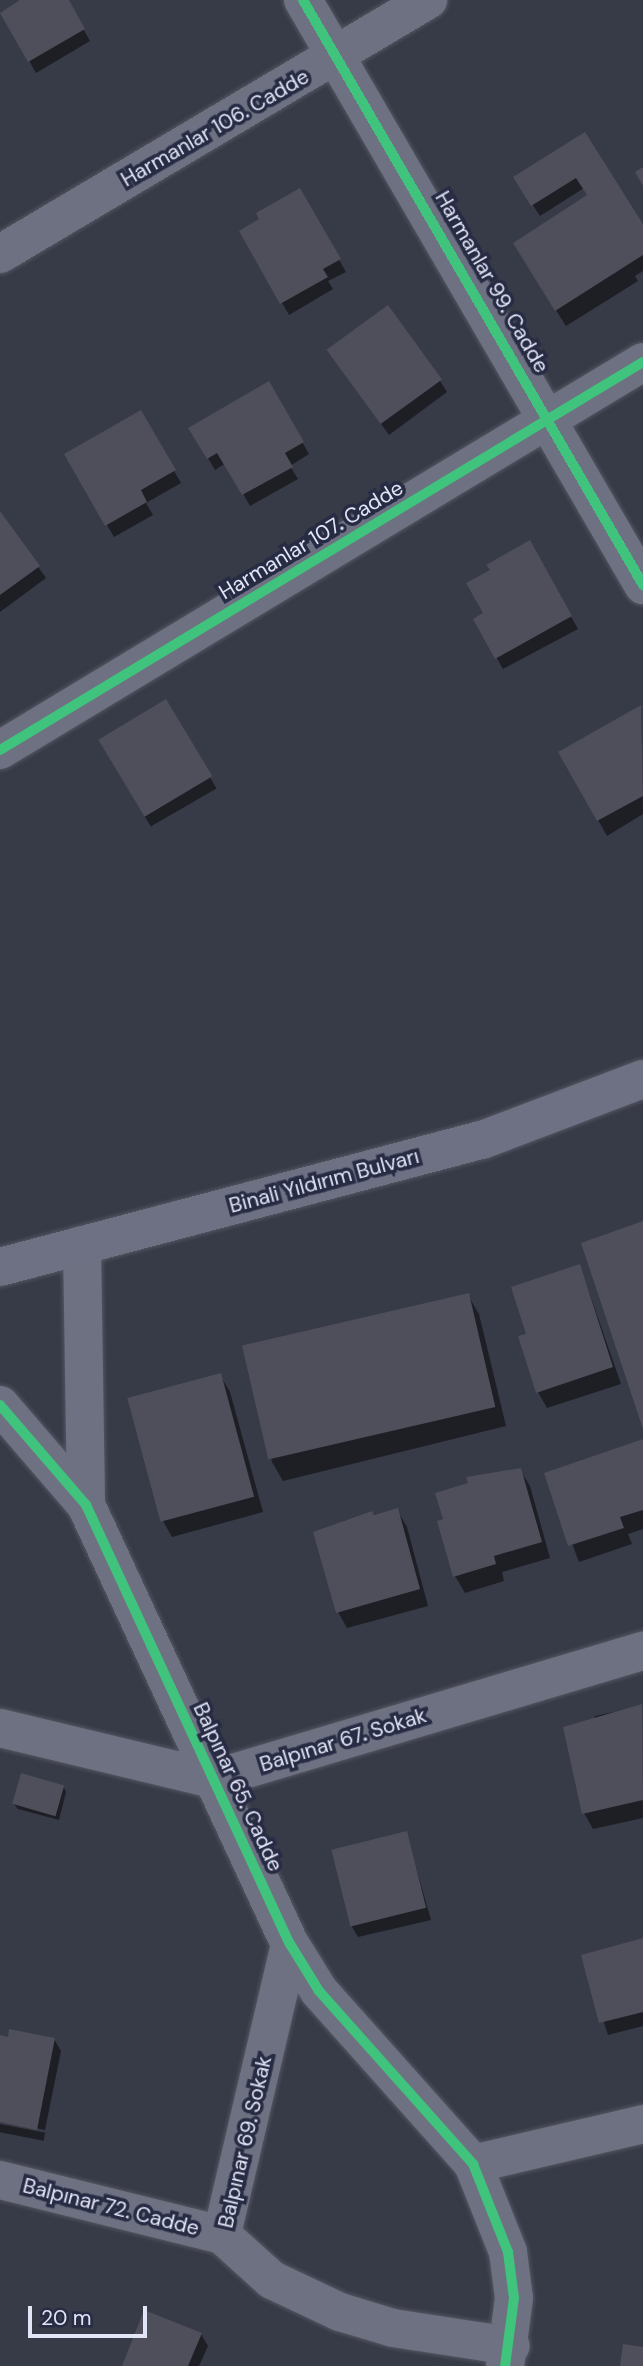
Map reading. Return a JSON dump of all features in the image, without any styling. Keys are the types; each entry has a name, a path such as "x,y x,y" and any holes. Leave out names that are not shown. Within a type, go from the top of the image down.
{"main road":[{"name":"Binali Yıldırım Bulvarı","path":"0,1266 482,1140 643,1079"}],"street":[{"name":"Harmanlar 99. Cadde","path":"303,0 339,56 643,585"},
{"name":"Harmanlar 106. Cadde","path":"0,254 339,56 428,0"},
{"name":"Harmanlar 107. Cadde","path":"0,751 643,362"},
{"name":"Balpınar 65. Cadde","path":"82,1245 86,1505"},
{"name":"Balpınar 65. Cadde","path":"0,1405 86,1505 290,1944 319,1991 473,2164"},
{"name":"Balpınar 67. Sokak","path":"213,1779 643,1651"},
{"path":"0,1728 213,1779"},
{"name":"Balpınar 69. Sokak","path":"290,1944 222,2235 272,2280 340,2312 508,2356 514,2298 508,2252 473,2164"},
{"path":"473,2164 643,2124"},
{"name":"Balpınar 72. Cadde","path":"0,2180 222,2235"}],"building":[{"path":"20,0 69,0 85,29 28,62 0,13"},
{"path":"585,132 643,224 643,255 555,311 513,243 587,195 576,178 531,206 513,177"},
{"path":"643,167 643,186 635,172"},
{"path":"300,188 341,259 323,269 328,277 280,304 239,231 259,219 256,213"},
{"path":"388,305 442,379 381,424 327,350"},
{"path":"269,381 304,442 285,453 293,467 242,495 217,453 207,459 188,428"},
{"path":"141,410 176,470 141,490 147,502 105,526 64,454"},
{"path":"0,511 40,566 0,595"},
{"path":"530,540 572,616 495,659 473,619 483,613 466,583 490,570 486,565"},
{"path":"166,699 212,776 145,817 98,740"},
{"path":"641,705 643,796 597,821 558,752"},
{"path":"643,1221 643,1429 581,1243"},
{"path":"580,1264 613,1367 536,1393 518,1336 526,1334 511,1287"},
{"path":"469,1293 495,1407 268,1459 242,1345"},
{"path":"221,1373 254,1497 160,1522 127,1398"},
{"path":"643,1439 643,1510 620,1517 624,1528 568,1546 544,1473"},
{"path":"521,1468 542,1542 494,1556 496,1564 453,1577 437,1521 443,1519 435,1493 468,1483 466,1477"},
{"path":"398,1508 420,1589 336,1613 313,1532 372,1511 374,1515"},
{"path":"642,1704 643,1800 582,1814 563,1727"},
{"path":"21,1773 64,1785 55,1816 12,1804"},
{"path":"407,1831 426,1908 350,1927 331,1850"},
{"path":"643,1938 643,2012 599,2023 581,1955"},
{"path":"9,2029 55,2038 37,2130 0,2122 0,2035 8,2037"},
{"path":"144,2310 202,2333 188,2366 122,2366"},
{"path":"623,2344 643,2347 643,2366 620,2366"}],"cycle path":[{"path":"303,0 643,585"},
{"path":"0,750 643,362"},
{"path":"0,1405 86,1505 290,1944 319,1991 473,2164 508,2252 514,2298 505,2366"}]}
